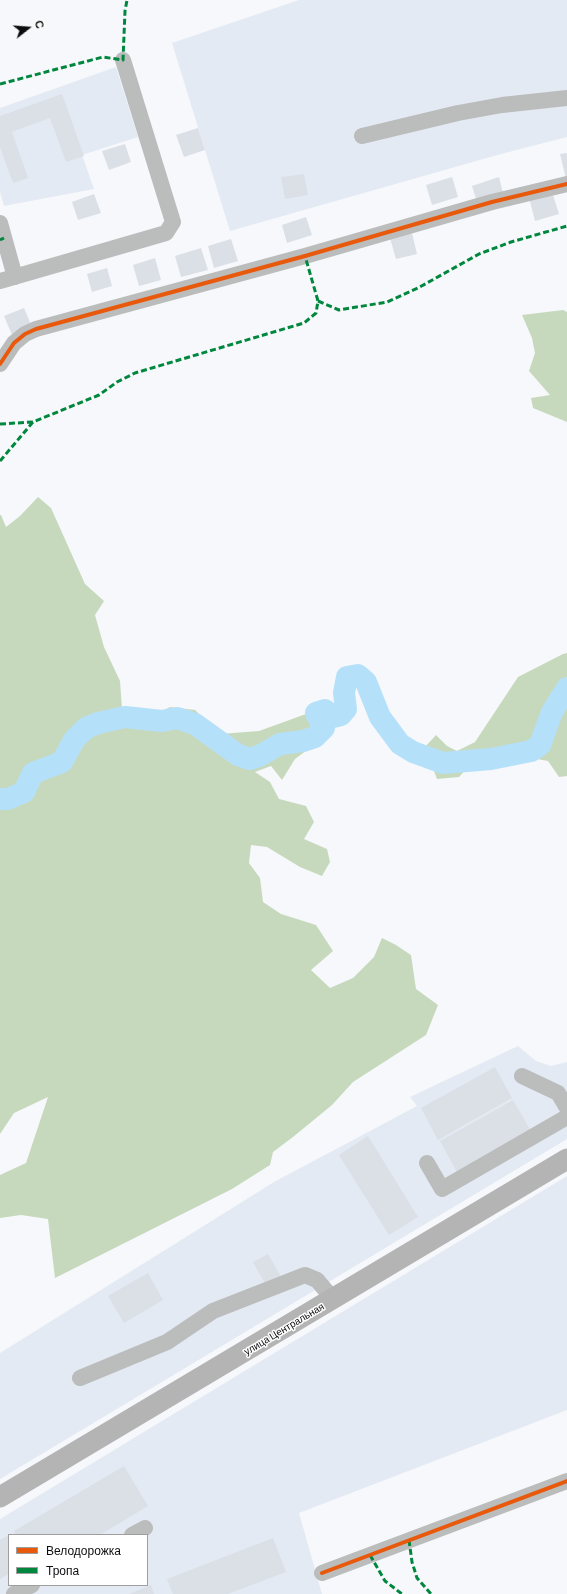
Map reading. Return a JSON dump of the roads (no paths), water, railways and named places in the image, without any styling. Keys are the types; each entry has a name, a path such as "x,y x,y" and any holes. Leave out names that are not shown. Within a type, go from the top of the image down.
{"main road":[{"name":"улица Центральная","path":"0,1497 567,1159"}],"street":[{"path":"0,223 7,279 166,232 173,222 123,60"},
{"path":"362,136 458,113 502,105 567,98"},
{"path":"0,364 14,343 25,334 36,329 306,256 492,202 567,184"},
{"path":"522,1076 558,1093 567,1108"},
{"path":"427,1163 442,1189 567,1117"},
{"path":"80,1378 167,1342 213,1311 305,1275 318,1280 333,1299"},
{"path":"322,1573 567,1481"},
{"path":"14,1594 30,1586"}],"waterway":[{"path":"0,799 8,799 24,792 33,773 62,762 74,740 86,728 98,723 125,717 162,721 177,718 195,724 238,755 250,759 259,756 280,744 303,741 315,737 324,728 316,713 325,710 333,717 341,715 346,709 344,693 347,677 358,675 366,682 380,717 400,744 413,752 443,763 491,759 531,751 540,745 552,712 567,688"}]}
